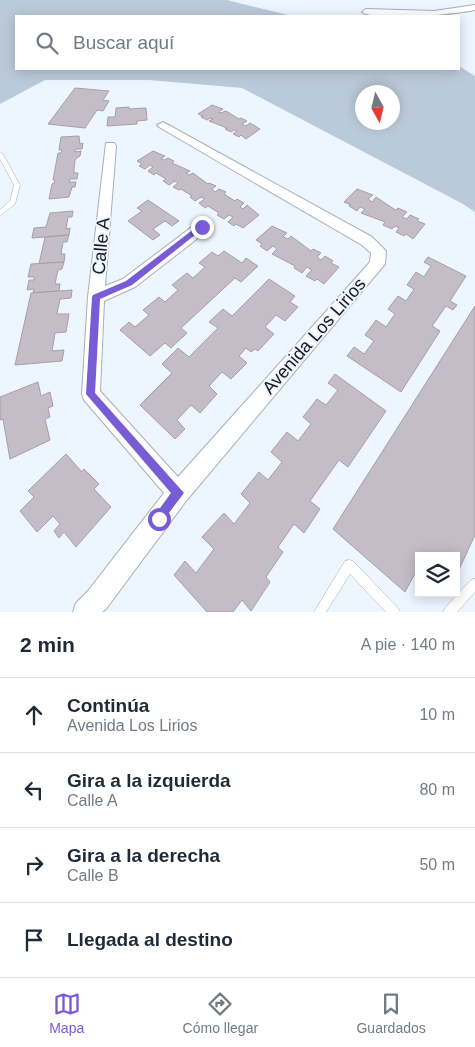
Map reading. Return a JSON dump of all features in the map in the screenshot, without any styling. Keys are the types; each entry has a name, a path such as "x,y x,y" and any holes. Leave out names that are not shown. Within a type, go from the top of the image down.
{"street":[{"path":"366,12 423,15 456,13 475,7"},
{"name":"Avenida Los Lirios","path":"85,612 97,600 178,493 376,264 378,252 367,241 163,126"},
{"name":"Calle A","path":"110,146 96,297 91,394 178,493"},
{"path":"96,297 129,283 202,227"}],"lane":[{"path":"0,154 17,185 13,202 0,214"},
{"path":"320,612 349,565 394,612"},
{"path":"449,612 475,584"}],"shaded area":[{"path":"0,0 227,0 288,15 15,15 15,70 460,70 460,67 475,76 475,212 242,88 149,80 45,80 0,104"}],"building":[{"path":"75,88 109,91 103,100 109,101 103,111 97,110 85,128 48,124"},
{"path":"212,105 223,109 218,112 226,111 239,119 247,121 242,124 246,126 250,123 260,129 246,139 241,135 239,137 233,134 237,131 231,132 225,129 227,128 209,121 213,119 207,120 198,114"},
{"path":"129,107 129,109 146,108 147,120 137,121 137,124 107,126 108,117 115,117 116,108"},
{"path":"79,136 80,144 83,143 82,149 76,149 75,152 81,151 80,156 75,160 74,173 78,173 77,179 70,179 69,182 76,182 75,187 72,187 69,197 49,199 52,184 55,180 53,180 58,153 61,153 62,150 59,150 61,137"},
{"path":"153,151 165,156 161,159 168,158 174,161 172,163 190,171 186,173 189,175 193,173 208,184 216,186 212,189 215,192 219,189 226,192 224,194 235,201 237,199 244,203 240,207 243,209 247,205 259,215 243,228 236,224 234,226 228,222 233,217 229,215 224,219 217,215 219,213 208,206 205,208 199,203 205,199 201,197 195,201 190,197 192,196 181,189 173,187 178,183 175,181 169,185 163,181 166,179 148,171 153,167 150,165 145,169 139,166 142,164 137,161"},
{"path":"357,189 373,195 368,199 372,202 376,197 396,210 398,208 407,212 402,217 407,219 410,215 419,219 417,221 425,224 413,239 406,234 404,236 396,232 399,228 395,226 392,229 383,225 385,222 361,213 365,209 360,207 357,211 349,206 351,205 344,202"},
{"path":"148,200 179,221 172,226 165,221 153,229 160,235 153,240 128,221 142,211 137,208"},
{"path":"73,211 72,217 68,217 66,229 70,228 69,235 32,238 34,228 46,227 50,213"},
{"path":"272,226 287,233 283,237 288,239 291,236 311,251 313,249 321,253 317,257 321,260 325,256 333,261 331,263 339,267 324,284 317,279 315,281 306,276 312,270 307,267 302,273 294,268 295,266 272,254 277,249 273,246 267,251 260,246 262,244 256,240"},
{"path":"69,235 67,242 63,242 61,254 65,254 64,262 39,264 45,237"},
{"path":"224,251 242,263 246,258 258,266 241,282 235,278 181,328 187,333 171,348 165,343 150,356 120,330 129,322 135,327 149,315 143,310 159,297 165,302 178,290 172,285 187,273 193,278 205,267 199,263 212,252 218,256"},
{"path":"428,257 466,276 450,301 457,305 453,310 446,306 432,326 440,331 401,392 347,356 354,347 364,354 374,341 365,335 376,320 386,327 395,314 388,309 398,296 406,301 414,289 407,285 416,272 424,277 431,266 424,262"},
{"path":"64,262 62,269 58,270 55,284 60,284 59,291 33,293 34,289 27,290 29,280 34,280 34,277 28,277 31,264"},
{"path":"269,279 295,296 290,302 298,307 285,321 276,315 265,327 274,334 258,351 255,349 251,352 246,348 239,356 247,363 231,379 222,372 209,386 217,394 200,413 191,405 177,420 185,429 175,439 140,405 172,373 162,364 178,348 189,357 218,328 209,322 223,309 232,316"},
{"path":"72,290 71,298 60,299 57,314 69,314 66,332 55,333 52,351 64,350 62,361 15,365 31,293"},
{"path":"475,306 475,535 460,567 460,552 415,552 415,573 405,592 333,529"},
{"path":"335,374 386,411 348,467 339,460 310,501 320,509 304,533 294,524 278,547 283,552 266,577 270,582 251,611 242,600 233,612 207,612 174,575 185,561 196,573 214,549 202,537 224,513 234,524 250,503 241,494 259,472 268,480 282,462 271,452 287,432 298,441 311,424 303,417 317,399 326,405 338,390 328,383"},
{"path":"38,382 41,396 50,392 53,406 48,408 50,417 45,419 50,440 10,459 3,419 0,420 0,397"},
{"path":"66,454 82,472 84,469 99,484 94,489 111,507 76,547 64,532 59,538 54,531 60,524 53,516 37,532 20,511 34,497 28,491"}],"route":[{"path":"159,519 178,493 91,394 96,297 129,283 202,227"}]}
